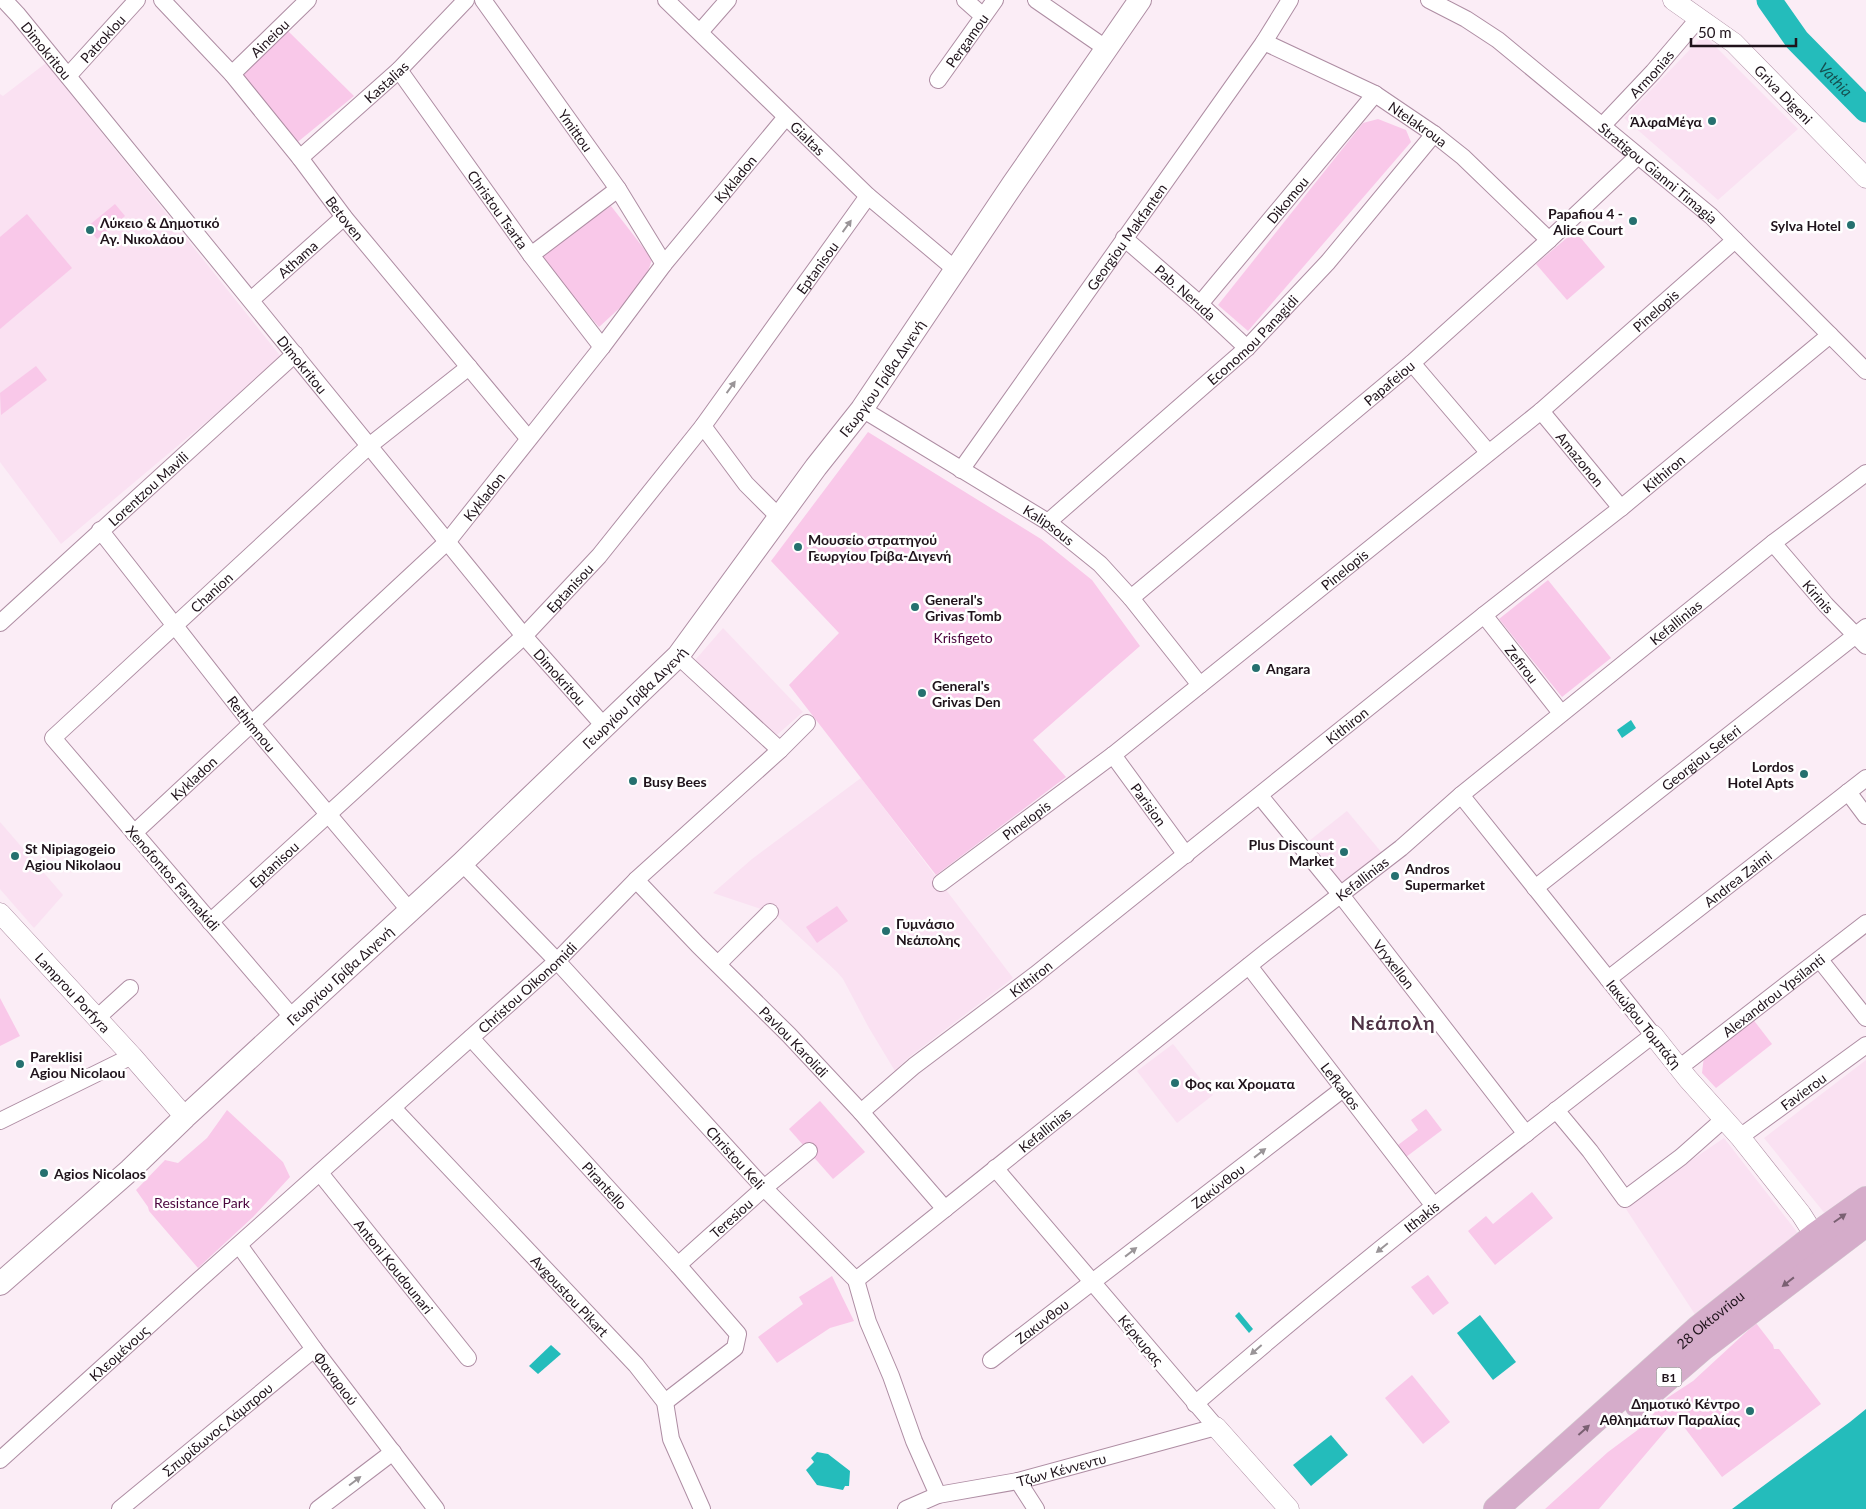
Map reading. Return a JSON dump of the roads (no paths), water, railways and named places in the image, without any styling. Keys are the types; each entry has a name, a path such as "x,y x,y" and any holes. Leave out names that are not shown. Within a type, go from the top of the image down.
{"main road":[{"name":"Γεωργίου Γρίβα Διγενή","path":"0,1284 130,1170 292,1018 462,863 678,656 779,517 862,408 1140,0"},
{"name":"28 Oktovriou","path":"1518,1509 1820,1244 1866,1199"},
{"name":"28 Oktovriou","path":"1496,1509 1698,1328 1820,1244 1866,1224"}],"street":[{"name":"Dimokritou","path":"4,0 252,300 524,636 605,727"},
{"name":"Patroklou","path":"68,76 137,0"},
{"name":"Betoven","path":"162,0 232,74 300,158 344,217 528,438"},
{"name":"Aineiou","path":"232,74 308,0"},
{"name":"Kastalias","path":"300,158 399,70 466,0"},
{"name":"Ymittou","path":"483,0 618,189 664,264"},
{"name":"Gialtas","path":"666,0 868,196 955,270"},
{"path":"700,32 728,0"},
{"path":"965,0 984,16"},
{"name":"Pergamou","path":"938,80 995,0"},
{"path":"1036,0 1107,49"},
{"name":"Georgiou Makfanten","path":"960,470 1264,42 1290,0"},
{"name":"Stratigou Gianni Timagia","path":"1428,0 1466,19 1498,40 1711,216 1866,371"},
{"name":"Griva Digeni","path":"1673,0 1734,43 1866,178"},
{"name":"Armonias","path":"1602,126 1653,72 1699,18"},
{"name":"Ntelakroua","path":"1264,42 1375,94 1434,134 1463,157 1549,240"},
{"name":"Christou Tsarta","path":"399,70 531,255 602,347"},
{"name":"Dikomou","path":"1200,304 1375,94"},
{"name":"Kykladon","path":"134,833 448,541 602,347 664,264 786,117"},
{"name":"Economou Panagidi","path":"1048,522 1247,348 1328,262 1434,134"},
{"name":"Papafeiou","path":"1131,598 1412,363 1549,240 1638,156"},
{"path":"531,255 618,189"},
{"name":"Eptanisou","path":"210,922 524,636 599,556 703,426 868,196"},
{"name":"Athama","path":"252,300 344,217"},
{"name":"Pab. Neruda","path":"1124,238 1247,348"},
{"name":"Pinelopis","path":"941,883 1112,755 1541,411 1735,240"},
{"name":"Kithiron","path":"861,1112 914,1066 1035,975 1484,614 1621,508 1830,335"},
{"name":"Lorentzou Mavili","path":"0,623 295,354"},
{"path":"1412,363 1488,452"},
{"name":"Chanion","path":"53,738 369,446 469,367"},
{"name":"Kalipsous","path":"862,408 960,470 1048,522 1100,564 1131,598 1200,685"},
{"name":"Amazonon","path":"1541,411 1621,508"},
{"path":"703,426 746,484 779,517"},
{"name":"Kefallinias","path":"856,1280 1248,966 1401,848 1461,795 1773,543 1866,473"},
{"name":"Rethimnou","path":"100,530 251,723 410,911"},
{"name":"Kirinis","path":"1773,543 1826,605 1863,636"},
{"name":"Zefirou","path":"1484,614 1562,713"},
{"name":"Georgiou Seferi","path":"1535,888 1863,636"},
{"path":"678,656 780,750"},
{"name":"Christou Oikonomidi","path":"238,1246 557,961 636,880 780,750 807,723"},
{"name":"Xenofontos Farmakidi","path":"53,738 292,1018"},
{"name":"Parision","path":"1112,755 1186,855"},
{"name":"Andrea Zaimi","path":"1608,979 1866,778"},
{"path":"1848,792 1866,816"},
{"name":"Ιακώβου Τομπάζη","path":"1461,795 1679,1068 1740,1137 1801,1214 1820,1244"},
{"name":"Vryxellon","path":"1260,796 1341,895 1526,1134"},
{"name":"Christou Keli","path":"462,863 557,961 764,1188 856,1280 868,1322 892,1376 914,1441 938,1495"},
{"name":"Pavlou Karolidi","path":"636,880 698,945 790,1035 861,1112 945,1209"},
{"path":"718,964 770,912"},
{"name":"Lamprou Porfyra","path":"0,913 132,1056 185,1117"},
{"name":"Alexandrou Ypsilanti","path":"1679,1068 1866,923"},
{"path":"1820,960 1866,1018"},
{"name":"Lefkados","path":"1248,966 1434,1206"},
{"path":"96,1018 130,988"},
{"name":"Ithakis","path":"1195,1404 1270,1338 1434,1206 1653,1035"},
{"name":"Pirantello","path":"471,1038 678,1265 738,1334 736,1348 665,1402"},
{"name":"Favierou","path":"1740,1137 1866,1046"},
{"path":"0,1120 132,1056"},
{"name":"Ζακύνθου","path":"1092,1282 1343,1089"},
{"name":"Avgoustou Pikart","path":"393,1108 636,1364 665,1402 671,1438 702,1509"},
{"path":"1556,1110 1590,1151 1625,1199 1680,1157 1724,1119"},
{"name":"Teresiou","path":"678,1265 764,1188 809,1151"},
{"name":"Κέρκυρας","path":"995,1168 1195,1404 1289,1509"},
{"name":"Antoni Koudounari","path":"320,1173 468,1358"},
{"name":"Φαναριού","path":"238,1246 436,1509"},
{"name":"Κλεομένους","path":"0,1460 238,1246"},
{"name":"Ζακυνθου","path":"991,1360 1092,1282"},
{"name":"Σπυρίδωνος Λάμπρου","path":"120,1509 314,1349"},
{"name":"Τζων Κέννεντυ","path":"906,1509 938,1495 1018,1481 1216,1427"},
{"path":"318,1509 393,1452"},
{"path":"1018,1481 1036,1509"}],"water":[{"path":"1631,720 1636,728 1622,738 1617,730"},
{"path":"1239,1312 1253,1329 1249,1333 1235,1316"},
{"path":"1480,1315 1516,1362 1493,1380 1457,1333"},
{"path":"551,1345 561,1354 538,1374 529,1366"},
{"path":"1866,1409 1866,1509 1732,1509 1850,1422"},
{"path":"1331,1435 1348,1455 1311,1486 1293,1465"},
{"path":"817,1452 828,1454 850,1471 849,1486 845,1486 843,1490 817,1485 806,1470 814,1462 811,1458"}],"waterway":[{"name":"Vathia","path":"1769,0 1797,40 1866,110"}],"place":[{"name":"ΆλφαΜέγα","path":"1712,121"},
{"name":"Papafiou 4 - Alice Court","path":"1633,221"},
{"name":"Sylva Hotel","path":"1851,225"},
{"name":"Λύκειο & Δημοτικό Αγ. Νικολάου","path":"90,230"},
{"name":"Μουσείο στρατηγού Γεωργίου Γρίβα-Διγενή","path":"798,547"},
{"name":"General's Grivas Tomb","path":"915,607"},
{"name":"Angara","path":"1256,668"},
{"name":"General's Grivas Den","path":"922,693"},
{"name":"Lordos Hotel Apts","path":"1804,774"},
{"name":"Busy Bees","path":"633,781"},
{"name":"Plus Discount Market","path":"1344,852"},
{"name":"St Nipiagogeio Agiou Nikolaou","path":"15,856"},
{"name":"Andros Supermarket","path":"1395,876"},
{"name":"Γυμνάσιο Νεάπολης","path":"886,931"},
{"name":"Pareklisi Agiou Nicolaou","path":"20,1064"},
{"name":"Φος και Χροματα","path":"1175,1083"},
{"name":"Agios Nicolaos","path":"44,1173"},
{"name":"Δημοτικό Κέντρο Αθλημάτων Παραλίας","path":"1750,1411"}],"district":[{"name":"Νεάπολη","path":"1393,1022"}],"park label":[{"name":"Krisfigeto","path":"963,637"},
{"name":"Resistance Park","path":"202,1202"}]}
